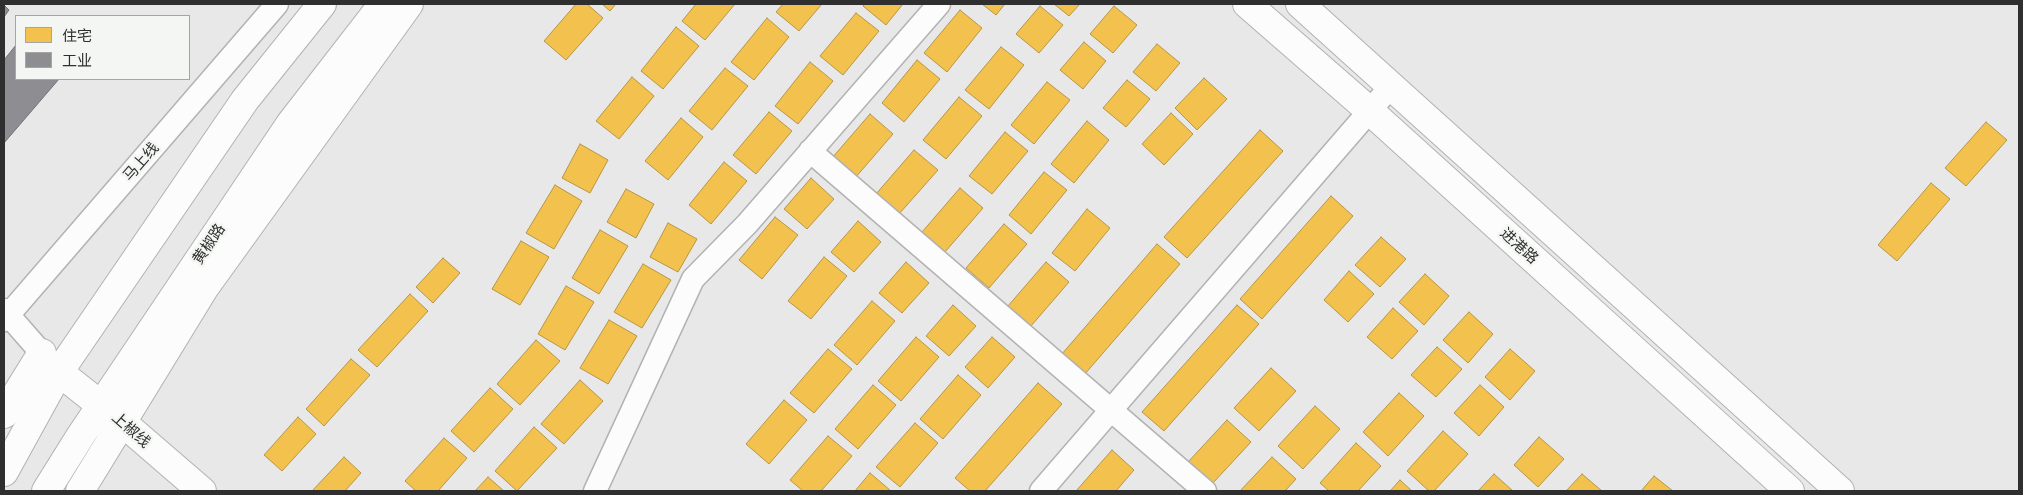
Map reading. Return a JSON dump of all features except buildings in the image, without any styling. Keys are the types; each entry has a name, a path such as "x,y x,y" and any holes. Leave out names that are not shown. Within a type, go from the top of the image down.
{"main road":[{"path":"245,100 301,4"},
{"path":"4,414 50,363 245,100 322,4"},
{"name":"黄椒路","path":"46,491 101,405 290,124 383,4"},
{"path":"80,491 205,287 409,4"},
{"name":"进港路","path":"1246,4 1371,112 1790,491"},
{"path":"1300,4 1840,491"},
{"path":"4,472 50,363"},
{"name":"上椒线","path":"50,363 202,491"}],"street":[{"name":"马上线","path":"5,314 277,4"},
{"path":"594,491 693,279 747,224 939,4"},
{"path":"1041,491 1371,112 1392,85"},
{"path":"810,151 1205,491"},
{"path":"5,314 50,363"}]}
